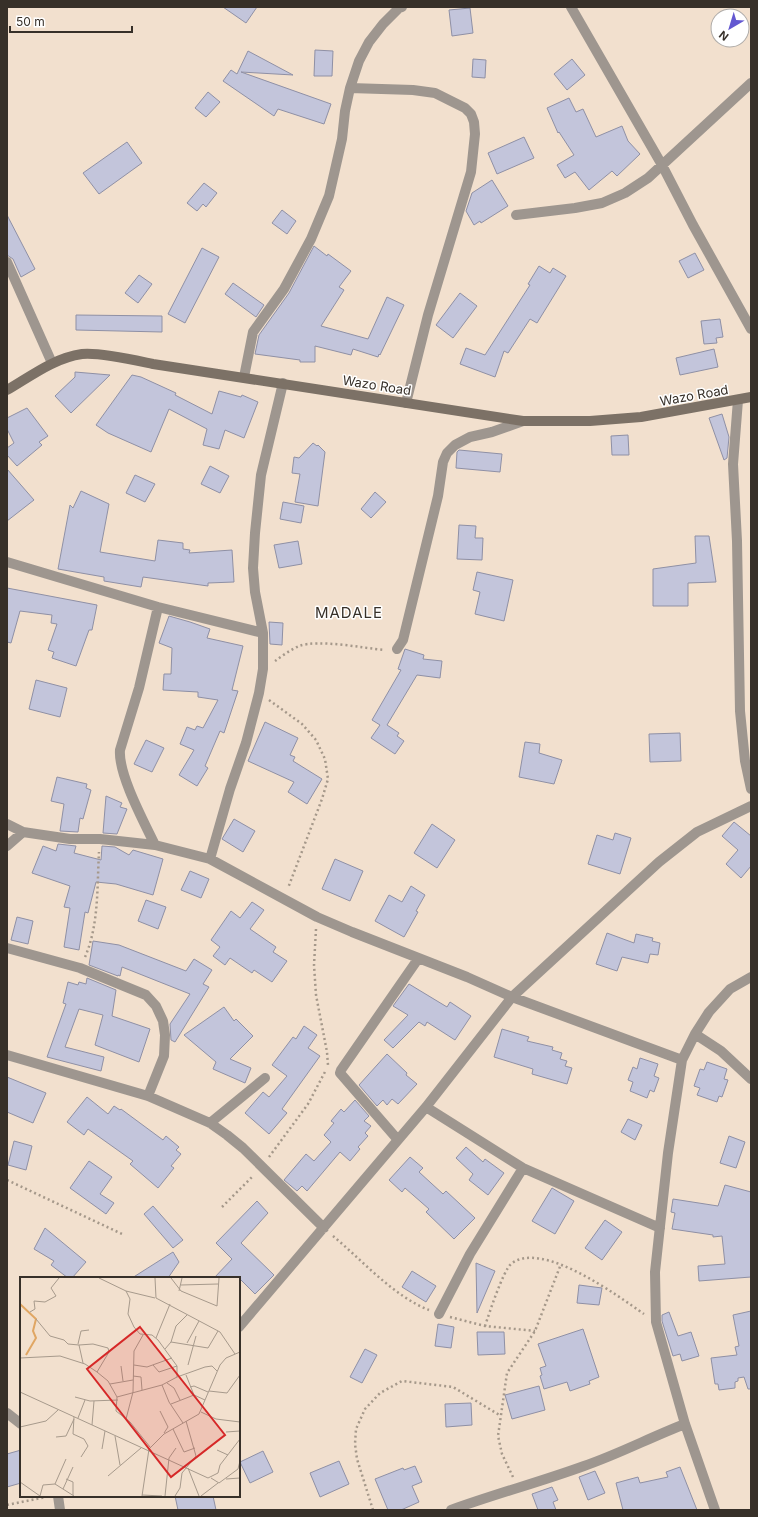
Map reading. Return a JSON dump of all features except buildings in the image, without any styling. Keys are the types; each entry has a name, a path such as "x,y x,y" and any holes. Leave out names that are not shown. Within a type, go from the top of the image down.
{"main road":[{"name":"Wazo Road","path":"7,390 52,363 83,354 110,356 152,364 523,421 590,421 641,417 751,397"}],"street":[{"path":"244,377 252,332 284,289 311,239 329,196 342,139 345,111 350,88 359,61 369,42 383,24 399,8 402,7"},
{"path":"572,7 662,165 751,329"},
{"path":"516,215 575,208 602,202 625,193 648,178 751,83"},
{"path":"350,88 413,90 435,93 465,108 471,114 474,122 475,134 470,172 428,315 406,403"},
{"path":"7,262 52,363"},
{"path":"210,859 230,788 246,744 259,693 263,669 263,633 255,592 253,568 255,532 261,475 283,383"},
{"path":"738,400 733,464 737,541 740,711 745,761 751,789"},
{"path":"397,649 403,640 438,496 443,462 447,453 455,444 470,437 492,432 523,421"},
{"path":"7,562 158,607 263,633"},
{"path":"155,845 135,802 120,764 119,755 139,688 158,607"},
{"path":"240,1326 426,1107 512,997 659,862 697,832 751,806"},
{"path":"7,824 23,832 70,839 100,839 155,845 210,859 317,917 418,959 467,977 512,997 682,1060"},
{"path":"7,846 23,832"},
{"path":"7,948 80,968 146,995 156,1006 162,1021 165,1035 164,1056 148,1096"},
{"path":"398,1140 340,1073 418,959"},
{"path":"715,1510 685,1424 656,1322 655,1272 668,1153 682,1060 695,1034 709,1012 730,989 751,977"},
{"path":"695,1034 721,1051 751,1079"},
{"path":"7,1055 148,1096 210,1123 228,1135 324,1228"},
{"path":"210,1123 265,1078"},
{"path":"426,1107 523,1168 660,1228"},
{"path":"439,1314 470,1254 523,1168"},
{"path":"7,1413 20,1423"},
{"path":"452,1510 483,1498 585,1466 685,1424"},
{"path":"58,1497 60,1510"}],"path":[{"path":"263,669 297,647 306,644 319,643 389,650 397,649"},
{"path":"259,693 302,724 316,740 325,759 328,779 322,799 284,899"},
{"path":"80,968 89,948 96,916 100,839"},
{"path":"222,1207 262,1167 308,1104 324,1074 328,1063 316,995 314,965 317,917"},
{"path":"7,1180 122,1234"},
{"path":"324,1228 389,1284 418,1306 439,1314 485,1326 534,1331"},
{"path":"485,1326 510,1265 520,1259 540,1258 561,1264 598,1282 656,1322"},
{"path":"518,1488 502,1454 498,1436 507,1373 534,1331 561,1264"},
{"path":"373,1510 357,1459 355,1444 356,1429 365,1409 380,1393 402,1381 453,1388 501,1416"},
{"path":"7,1505 43,1497"}],"district":[{"name":"MADALE","path":"349,613"}]}
